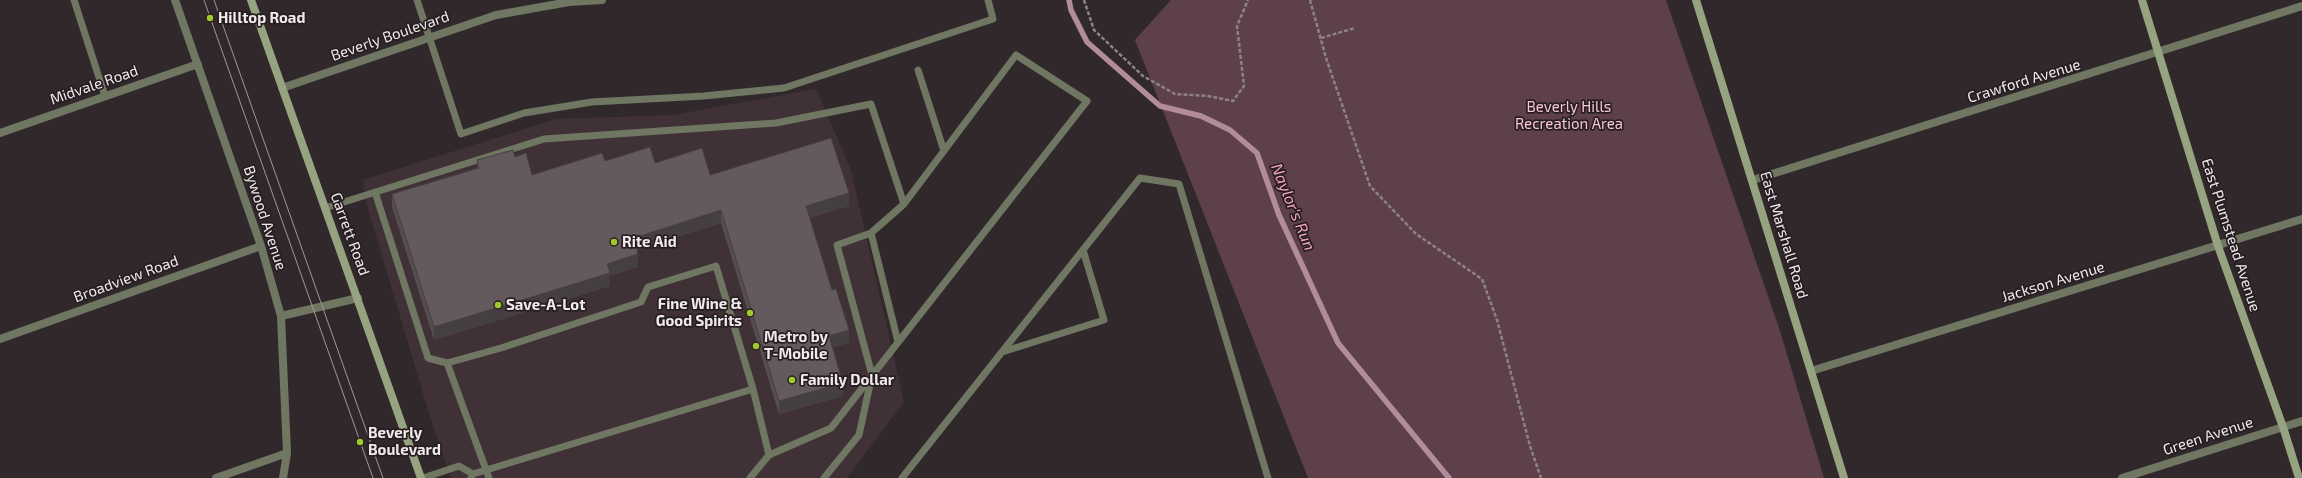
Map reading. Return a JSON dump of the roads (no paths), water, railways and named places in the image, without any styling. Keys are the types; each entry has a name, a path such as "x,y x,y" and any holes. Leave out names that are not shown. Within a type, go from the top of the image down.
{"main road":[{"name":"Garrett Road","path":"251,0 422,478"},
{"name":"East Marshall Road","path":"1696,0 1753,180 1844,478"},
{"name":"East Plumstead Avenue","path":"2142,0 2218,246 2283,427 2299,478"}],"street":[{"name":"Bywood Avenue","path":"175,0 261,246 281,316 287,453"},
{"name":"Beverly Boulevard","path":"282,88 496,15 569,2 602,0"},
{"name":"Crawford Avenue","path":"1753,180 2159,53 2302,6"},
{"name":"Midvale Road","path":"0,133 198,64"},
{"name":"Jackson Avenue","path":"1811,371 2302,219"},
{"name":"Broadview Road","path":"0,340 261,246"},
{"path":"281,316 358,298"},
{"name":"Green Avenue","path":"2122,478 2302,421"},
{"path":"216,478 287,453 283,478"}],"lane":[{"path":"74,0 105,96"},
{"path":"416,0 461,134 524,113 592,102 704,96 784,88 993,20 988,0"},
{"path":"751,478 769,455 831,428 872,375 1087,101 1016,55 904,204 871,233 837,245 872,375 859,435 824,478"},
{"path":"918,70 944,151"},
{"path":"326,208 544,138 776,123 871,104 904,204"},
{"path":"902,478 1140,178 1178,184 1268,478"},
{"path":"375,192 428,358 447,362 501,348 641,302 648,287 716,266 753,389 769,455"},
{"path":"871,233 898,342"},
{"path":"1002,352 1104,320 1083,250"},
{"path":"447,362 488,474"},
{"path":"422,478 459,466 472,476 488,474 753,389"}],"waterway":[{"name":"Naylor's Run","path":"1069,0 1071,10 1087,42 1160,106 1201,116 1230,130 1257,153 1279,215 1338,343 1449,478"}],"tram line":[{"path":"204,0 373,478"},
{"path":"214,0 383,478"}],"place":[{"name":"Hilltop Road","path":"210,18"},
{"name":"Rite Aid","path":"614,242"},
{"name":"Save-A-Lot","path":"498,305"},
{"name":"Fine Wine & Good Spirits","path":"750,313"},
{"name":"Metro by T-Mobile","path":"756,346"},
{"name":"Family Dollar","path":"792,380"},
{"name":"Beverly Boulevard","path":"360,442"}],"park label":[{"name":"Beverly Hills Recreation Area","path":"1569,116"}]}
